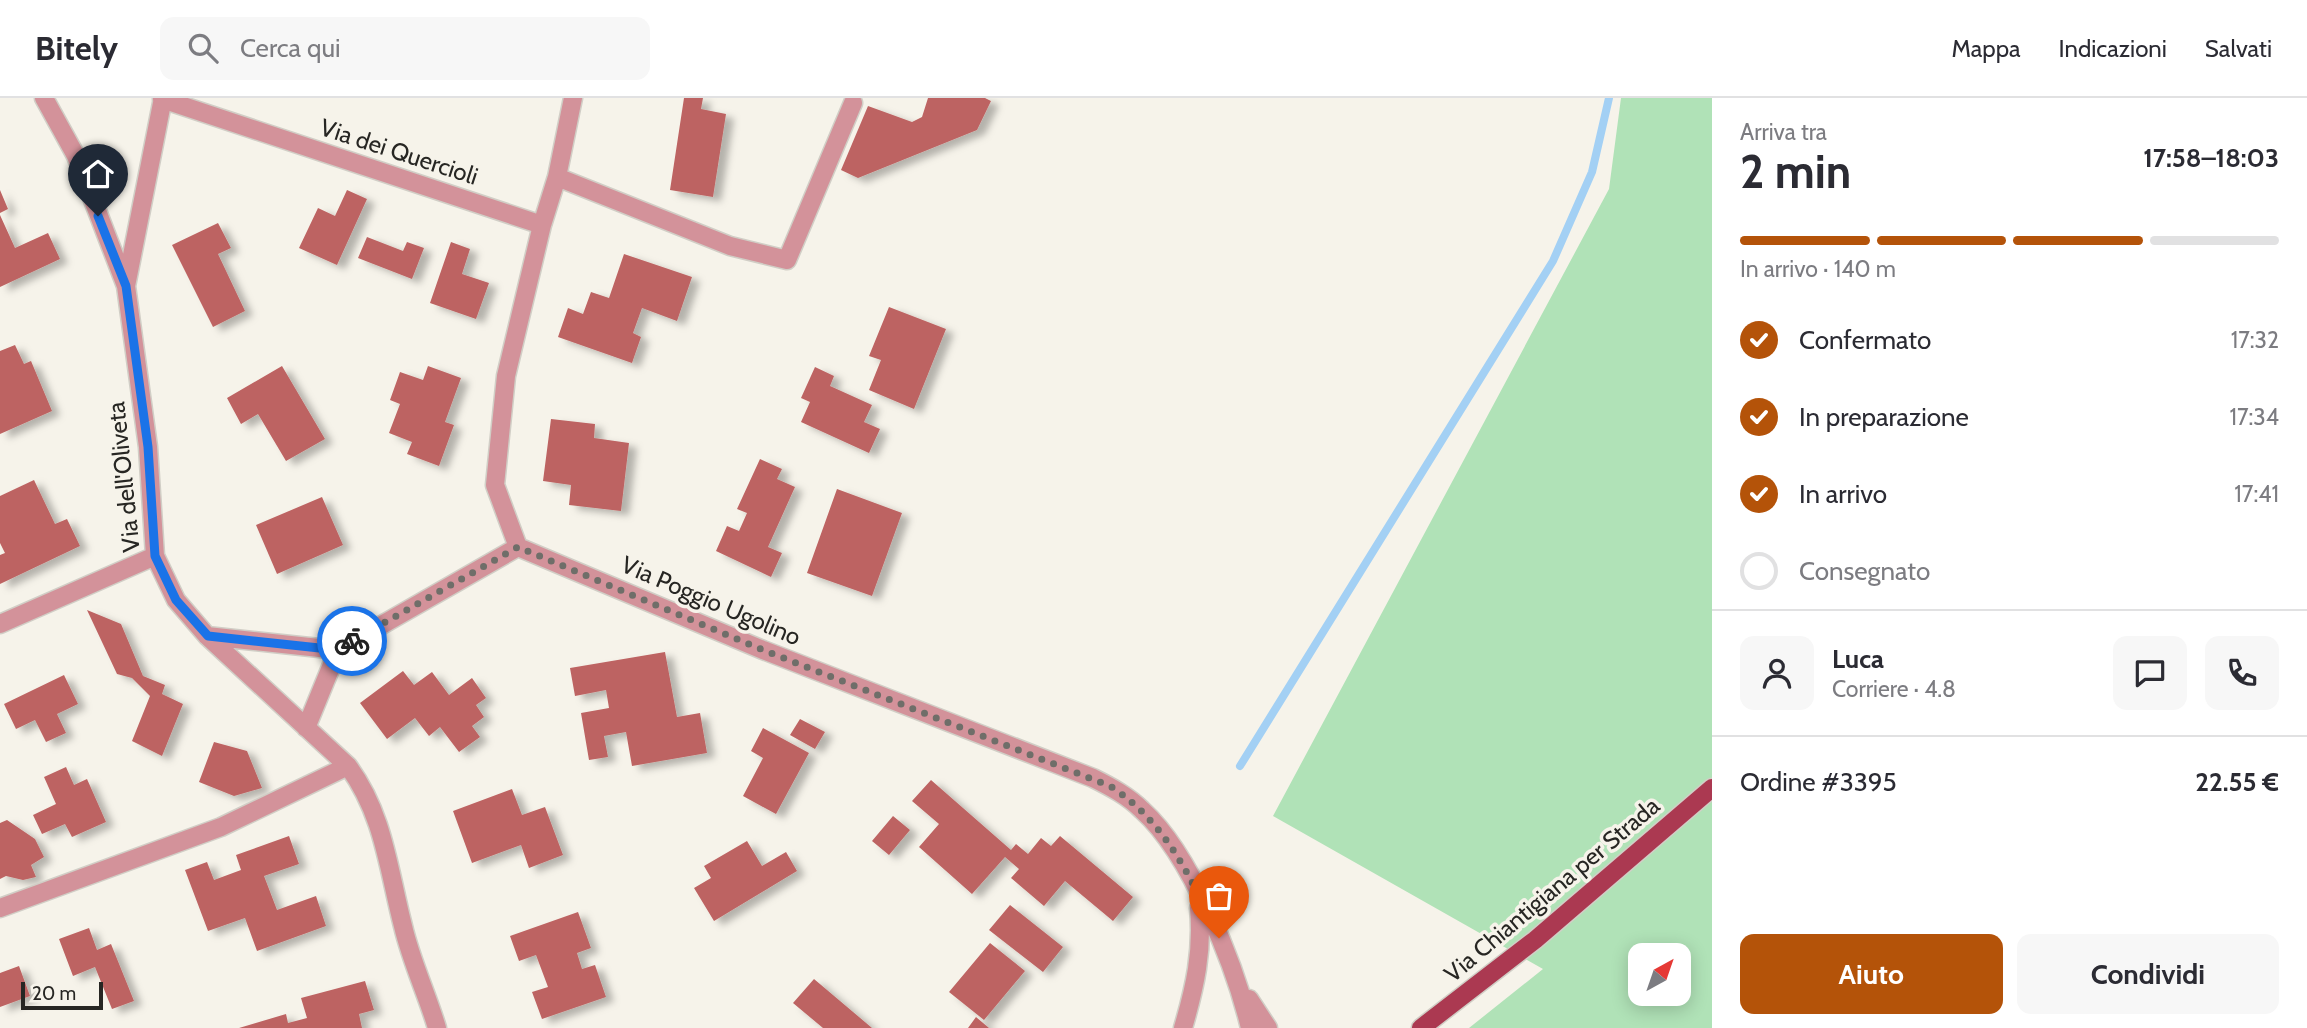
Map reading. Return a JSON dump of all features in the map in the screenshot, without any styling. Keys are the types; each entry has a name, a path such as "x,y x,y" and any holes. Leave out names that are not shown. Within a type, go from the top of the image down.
{"main road":[{"name":"Via Chiantigiana per Strada","path":"1420,1028 1535,940 1712,788"}],"street":[{"name":"Via dell'Oliveta","path":"44,98 76,156 126,286 148,447 155,556 176,600 208,636 348,766 366,791 380,825 403,929 437,1028"},
{"path":"208,636 338,650 518,547 495,485 506,376 542,225 557,177 573,98"},
{"name":"Via dei Quercioli","path":"126,286 163,99 542,225"},
{"path":"557,177 730,246 787,260 853,103"},
{"name":"Via Poggio Ugolino","path":"518,547 763,650 1110,786 1143,810 1163,832 1198,894 1239,982 1268,1028"},
{"path":"0,624 155,556"},
{"path":"306,728 338,650"},
{"path":"0,908 221,827 348,766"},
{"name":"Via Poggio Ugolino","path":"1183,1028 1198,976 1202,936 1198,894"},
{"name":"Via Poggio Ugolino","path":"1239,982 1251,1028"}],"green space":[{"path":"1621,98 1712,98 1712,1028 1469,1028 1543,969 1273,816 1609,189"}],"building":[{"path":"684,98 703,98 701,109 726,114 713,197 670,190"},
{"path":"928,98 985,98 991,101 977,130 858,178 841,170 868,106 912,122 922,117"},
{"path":"0,190 8,209 0,213"},
{"path":"347,190 367,199 337,265 299,248 318,208 335,216"},
{"path":"0,215 15,248 48,233 60,259 0,287"},
{"path":"218,223 231,248 218,254 245,311 213,327 172,245"},
{"path":"367,237 403,251 407,242 424,248 412,279 358,258"},
{"path":"451,242 470,249 462,274 489,283 476,319 430,303"},
{"path":"624,254 692,277 677,321 642,308 633,333 641,337 632,363 558,337 568,308 583,314 591,292 609,298"},
{"path":"889,307 946,329 914,409 869,390 881,360 869,356"},
{"path":"15,345 24,364 31,361 52,411 0,434 0,351"},
{"path":"282,366 325,439 286,461 258,414 241,424 227,398"},
{"path":"428,366 461,378 445,422 454,425 439,466 407,454 412,442 389,433 400,404 390,400 400,372 423,380"},
{"path":"815,367 834,376 830,386 872,405 864,422 880,429 869,453 801,422 810,402 801,398"},
{"path":"551,419 595,424 594,438 629,443 621,511 569,505 571,485 543,481"},
{"path":"760,459 782,469 777,479 795,487 768,547 782,553 771,577 716,551 727,526 739,531 747,513 737,509"},
{"path":"34,480 55,524 67,519 80,546 0,584 0,555 5,553 0,543 0,496"},
{"path":"837,489 902,513 872,596 807,573"},
{"path":"322,497 343,545 277,574 256,525"},
{"path":"87,610 121,624 143,676 165,685 162,694 183,704 162,756 132,741 150,696 132,678 117,674"},
{"path":"665,652 677,717 700,713 707,753 632,766 626,732 604,736 608,757 589,760 581,713 609,708 606,690 575,696 570,668"},
{"path":"403,671 414,685 432,672 449,695 472,678 486,698 476,705 484,717 472,726 480,737 459,752 440,727 429,736 415,718 387,739 360,703"},
{"path":"64,675 78,704 57,714 66,733 46,742 35,720 16,729 4,704"},
{"path":"800,719 825,732 815,749 790,735"},
{"path":"763,728 809,753 776,814 743,796 763,758 751,751"},
{"path":"214,742 247,751 262,788 234,796 199,782"},
{"path":"66,767 74,785 87,779 106,822 72,837 65,824 42,834 33,815 56,804 44,777"},
{"path":"931,780 1011,850 1016,844 1028,854 1041,838 1051,846 1060,836 1133,897 1113,921 1065,881 1044,906 1011,878 1019,869 1005,857 972,894 919,847 939,824 912,801"},
{"path":"512,789 522,815 545,807 563,855 529,868 521,845 472,863 453,811"},
{"path":"893,816 910,830 889,855 872,841"},
{"path":"7,820 35,839 44,857 31,865 36,877 23,880 6,876 0,879 0,823"},
{"path":"289,836 299,864 264,876 277,910 316,896 326,926 257,951 245,918 208,931 185,870 207,862 214,880 241,870 236,855"},
{"path":"747,841 762,866 786,852 797,871 714,921 694,888 711,878 704,866"},
{"path":"1010,905 1063,947 1043,972 989,930"},
{"path":"578,912 591,948 577,953 582,969 595,965 606,997 542,1019 532,992 548,987 536,955 519,961 510,936"},
{"path":"89,928 97,950 111,944 134,1001 112,1009 95,967 73,976 59,939"},
{"path":"990,943 1025,971 984,1020 949,992"},
{"path":"19,966 30,996 0,1007 0,973"},
{"path":"814,979 872,1028 823,1028 793,1003"},
{"path":"365,981 374,1010 359,1014 362,1028 239,1028 286,1014 288,1023 307,1018 301,998"},
{"path":"976,1017 989,1028 968,1028"}],"waterway":[{"path":"1240,766 1553,261 1592,172 1609,98"}],"way so far":[{"path":"352,641 518,547 763,650 1110,786 1143,810 1163,832 1178,855 1219,938"}],"route":[{"path":"98,216 126,286 148,447 155,556 176,600 208,636 338,650 352,641"}]}
